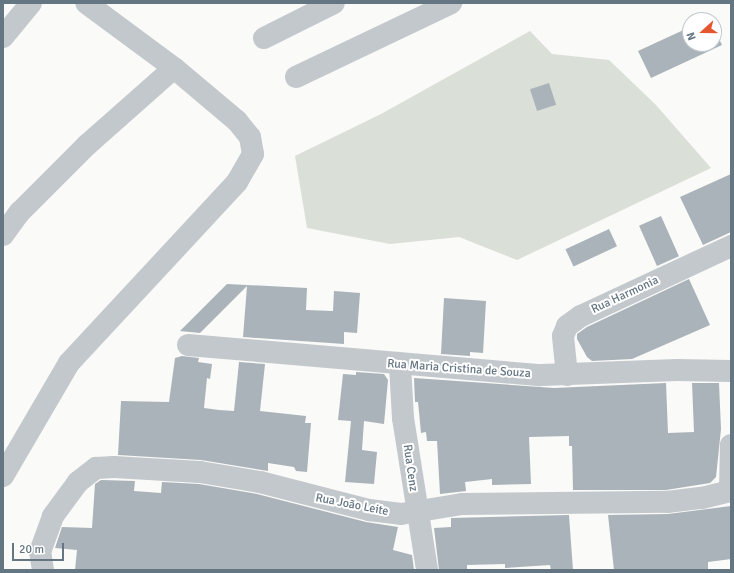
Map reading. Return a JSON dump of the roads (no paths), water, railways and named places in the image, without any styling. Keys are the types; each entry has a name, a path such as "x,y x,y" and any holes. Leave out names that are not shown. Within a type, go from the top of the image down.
{"street":[{"path":"3,37 31,3"},
{"path":"3,476 69,363 237,182 253,154 250,137 237,121 174,68 86,3"},
{"path":"264,38 334,3"},
{"path":"296,77 451,3"},
{"path":"3,235 20,212 87,145 174,68"},
{"name":"Rua Harmonia","path":"567,375 563,336 567,326 594,309 731,246"},
{"name":"Rua Maria Cristina de Souza","path":"188,344 400,365 567,375 676,370 731,371"},
{"name":"Rua Cenz","path":"400,365 403,418 416,511 427,570"},
{"path":"730,491 731,445"},
{"name":"Rua João Leite","path":"43,570 40,552 53,516 78,482 96,468 114,467 200,472 260,482 369,510 401,514 462,504 667,502 702,498 730,491"}]}
